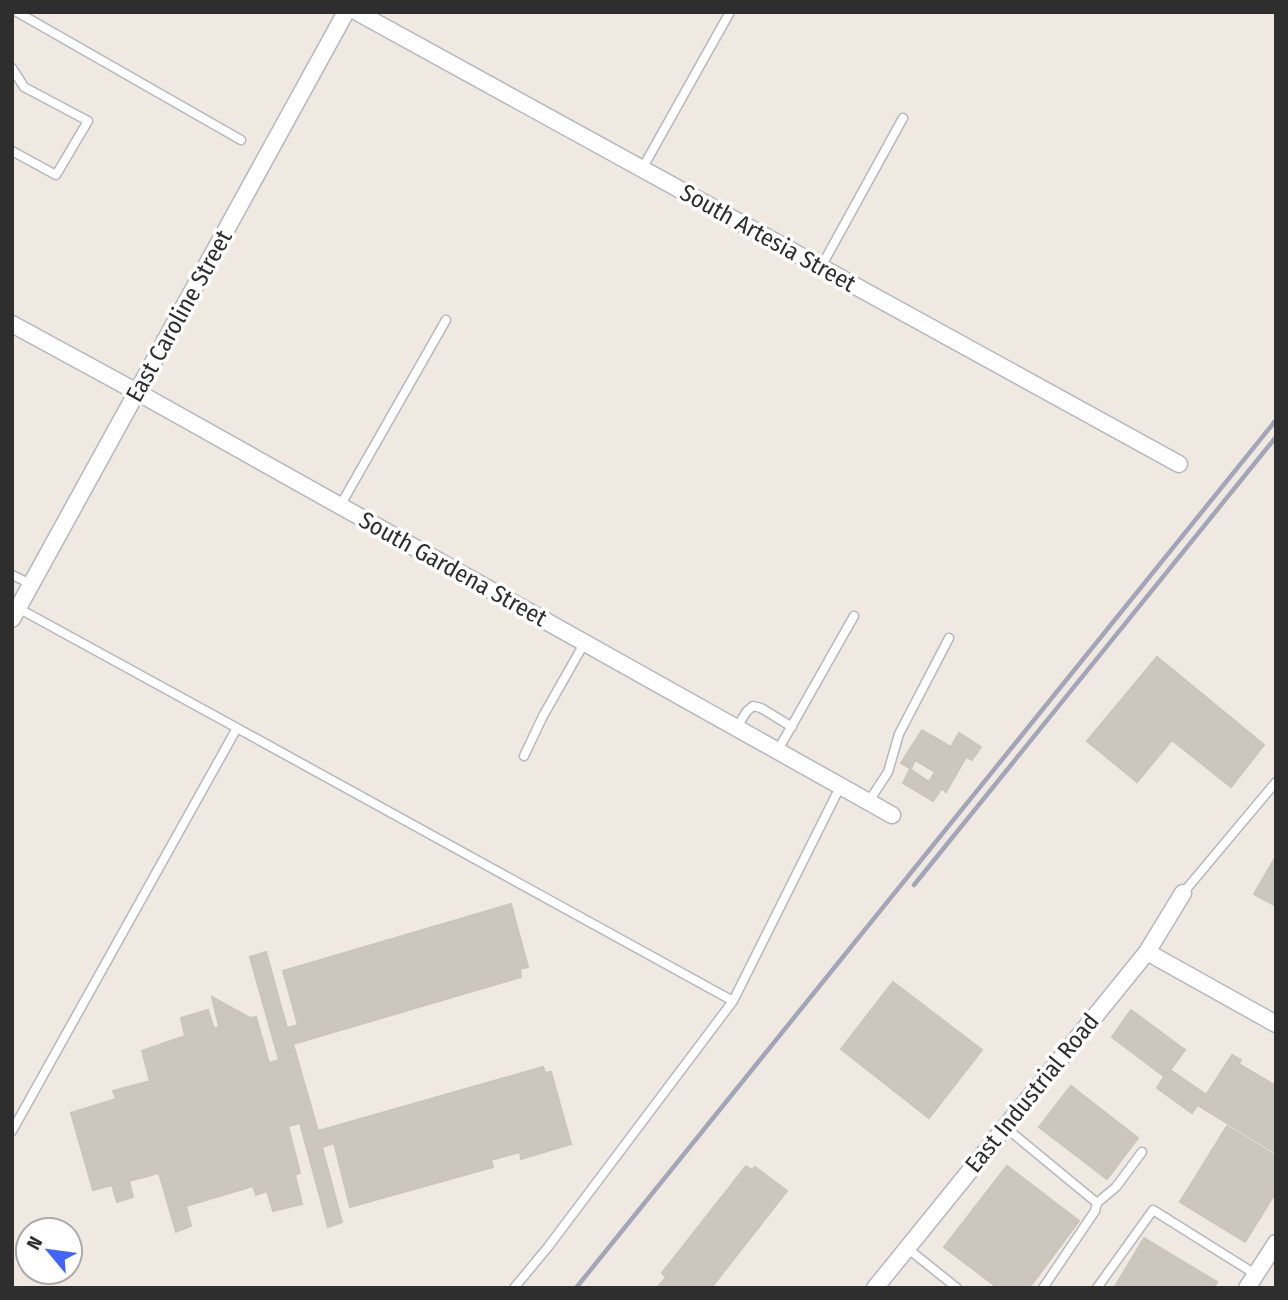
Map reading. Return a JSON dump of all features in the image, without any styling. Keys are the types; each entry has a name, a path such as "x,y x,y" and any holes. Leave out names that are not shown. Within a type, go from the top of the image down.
{"street":[{"name":"East Caroline Street","path":"15,614 346,12"},
{"name":"South Artesia Street","path":"357,12 1179,464"},
{"name":"South Gardena Street","path":"13,327 137,392 892,815"},
{"name":"East Industrial Road","path":"875,1288 1147,951 1183,893"},
{"path":"1147,951 1276,1024"},
{"path":"1251,1281 1276,1242"}],"lane":[{"path":"17,12 241,140"},
{"path":"642,169 730,12"},
{"path":"12,150 56,175 88,121 23,86 13,74"},
{"path":"821,267 903,117"},
{"path":"340,506 446,320"},
{"path":"12,575 31,584"},
{"path":"15,614 237,728 733,1001"},
{"path":"778,750 854,616"},
{"path":"869,802 888,772 899,734 949,638"},
{"path":"524,756 543,716 585,642"},
{"path":"737,727 747,710 753,706 792,727"},
{"path":"12,1130 237,728"},
{"path":"1183,893 1276,782"},
{"path":"514,1288 548,1247 733,1001 841,785"},
{"path":"1005,1127 1097,1203"},
{"path":"1043,1288 1096,1211 1097,1203 1116,1187 1142,1152"},
{"path":"1097,1288 1153,1210 1251,1281"},
{"path":"907,1248 957,1288"}],"building":[{"path":"1157,657 1207,698 1137,782 1087,741"},
{"path":"1207,698 1264,745 1231,787 1172,740"},
{"path":"922,730 951,747 959,733 981,747 972,760 966,757 946,792 942,788 933,801 903,783 910,769 929,782 935,772 915,760 911,769 901,763"},
{"path":"1276,856 1276,906 1254,894"},
{"path":"511,904 528,967 520,969 521,977 293,1044 318,1131 543,1067 545,1073 551,1072 571,1144 521,1159 520,1152 491,1160 493,1167 350,1207 334,1143 322,1147 342,1222 328,1227 300,1123 288,1126 300,1173 295,1175 302,1204 273,1211 267,1191 256,1195 253,1186 186,1206 191,1226 176,1232 159,1173 129,1181 133,1197 117,1202 112,1185 93,1190 71,1113 116,1099 113,1091 150,1081 142,1051 185,1036 181,1018 208,1010 214,1029 219,1027 212,997 250,1018 256,1017 269,1063 279,1060 250,957 266,952 287,1028 298,1025 283,971"},
{"path":"893,982 982,1050 929,1118 841,1049"},
{"path":"1131,1010 1185,1050 1165,1077 1112,1037"},
{"path":"1232,1055 1241,1060 1239,1064 1276,1086 1276,1153 1199,1106"},
{"path":"1169,1069 1205,1094 1192,1113 1157,1088"},
{"path":"1071,1086 1138,1138 1107,1179 1039,1127"},
{"path":"1227,1126 1276,1156 1276,1192 1245,1242 1180,1202"},
{"path":"746,1166 752,1170 755,1167 787,1191 711,1288 659,1288 666,1277 662,1273"},
{"path":"1007,1166 1079,1221 1029,1288 998,1288 944,1247"},
{"path":"1144,1238 1217,1282 1214,1288 1114,1288"}],"railway":[{"path":"576,1288 1276,420"},
{"path":"914,885 1276,437"}]}
